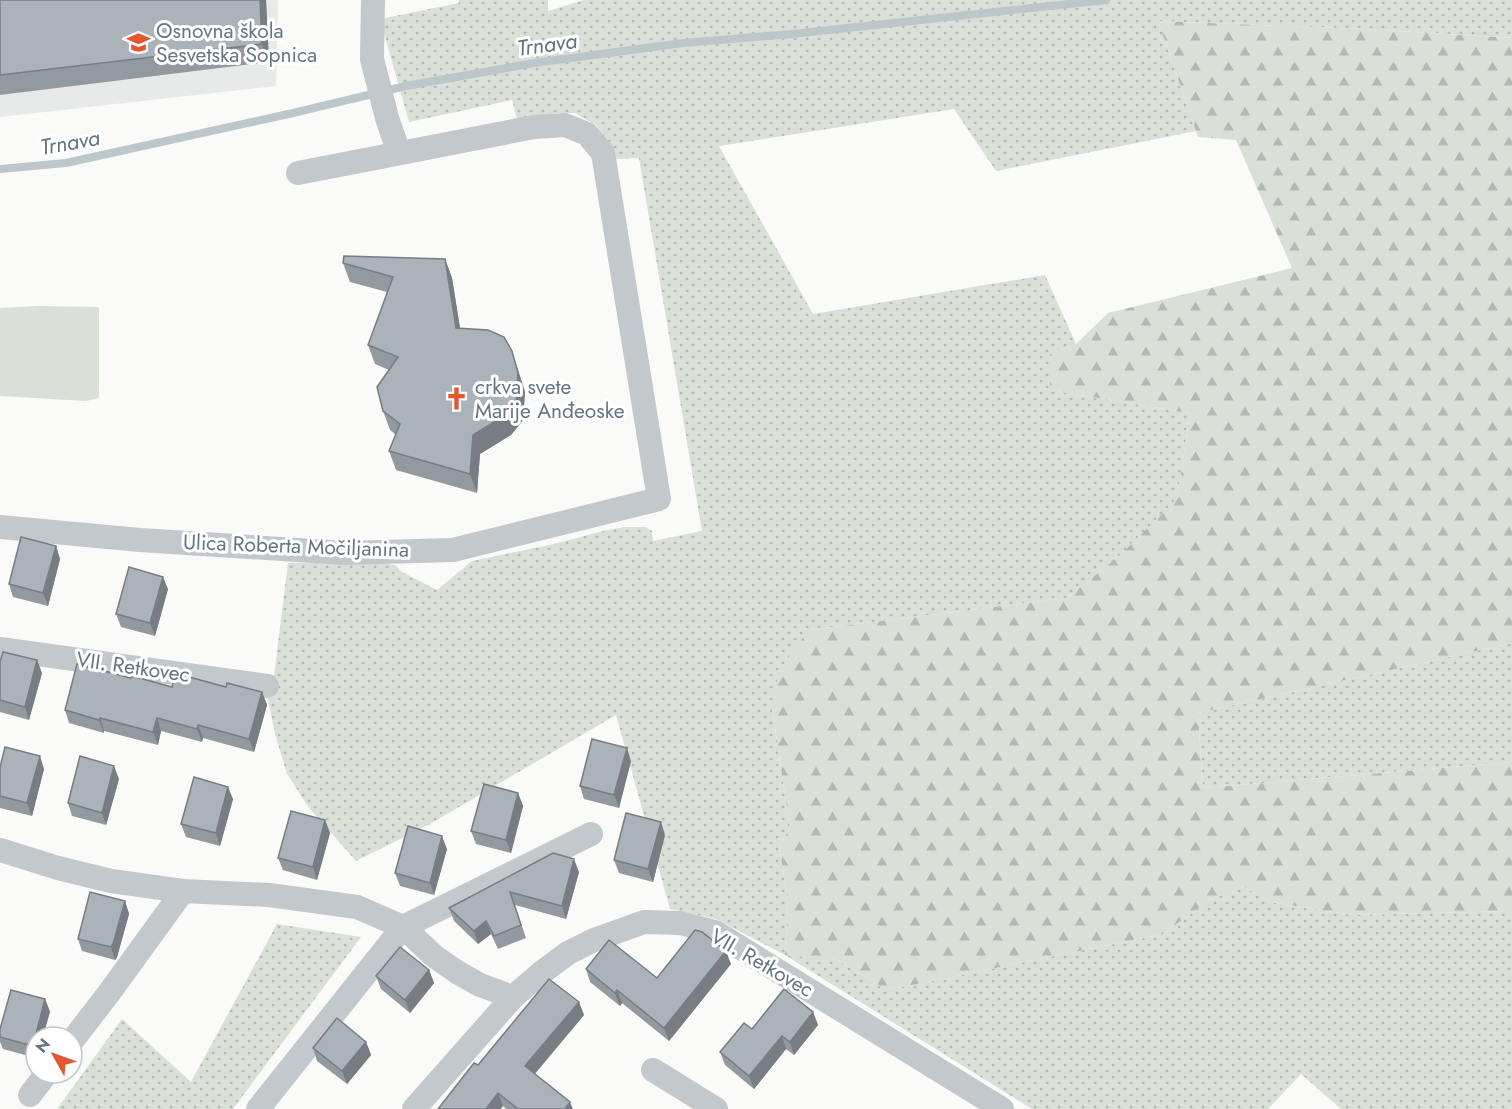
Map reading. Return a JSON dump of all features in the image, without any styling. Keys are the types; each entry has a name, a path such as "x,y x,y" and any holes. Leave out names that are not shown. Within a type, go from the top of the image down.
{"street":[{"path":"298,173 399,153 372,59 373,0"},
{"name":"Ulica Roberta Močiljanina","path":"0,527 140,540 345,553 453,550 658,500 603,153 587,134 565,124 534,127 399,153"},
{"name":"VII. Retkovec","path":"0,649 267,686"},
{"path":"258,1109 403,927 591,834"},
{"path":"0,850 111,881 183,891 269,895 357,907 403,927 457,972 480,985 513,997"},
{"path":"84,1025 183,891"},
{"name":"VII. Retkovec","path":"414,1109 513,997 541,973 568,953 594,940 644,922 680,923 715,932 1002,1109"},
{"path":"653,1070 716,1109"},
{"path":"30,1095 38,1085"}],"shaded area":[{"name":"Osnovna škola Sesvetska Sopnica","path":"0,0 278,0 276,86 0,117"}],"green space":[{"path":"459,0 548,0 548,11 584,0 1512,0 1512,38 1364,29 1158,21 1196,131 996,171 954,109 719,146 813,314 1045,275 1076,344 1050,354 1050,390 1190,413 1177,499 1119,556 1067,598 809,630 772,708 790,828 779,846 788,900 785,954 837,960 887,990 1163,934 1209,900 1244,887 1271,902 1352,915 1512,911 1512,1109 1341,1109 1301,1074 1268,1109 1032,1109 785,955 716,919 670,909 616,715 430,824 356,861 309,808 287,774 275,734 267,695 274,676 288,563 376,562 395,565 402,572 437,590 472,561 603,531 624,527 646,527 652,531 653,541 702,531 639,158 614,159 610,143 596,125 575,113 556,113 518,122 512,100 409,122 380,19 459,3"},
{"path":"1158,21 1364,29 1512,38 1512,643 1198,713 1203,788 1512,762 1512,911 1352,915 1271,902 1244,887 1209,900 1163,934 887,990 837,960 785,955 788,900 779,846 790,828 772,708 779,670 809,630 1067,598 1119,556 1177,499 1190,413 1050,390 1050,354 1076,344 1108,313 1292,268 1236,140 1198,137"},
{"path":"99,307 99,398 86,401 0,396 0,308"},
{"path":"1512,643 1512,762 1203,788 1198,713"},
{"path":"277,924 361,937 233,1109 57,1109 74,1085 84,1085 84,1072 122,1019 191,1082"}],"building":[{"path":"0,0 260,0 262,44 0,75"},
{"path":"344,256 445,259 456,328 488,330 504,337 512,351 518,373 516,401 504,416 473,435 470,474 389,451 400,424 383,411 377,387 398,357 368,345 393,277 343,263"},
{"path":"21,537 56,546 43,593 9,584"},
{"path":"129,567 163,577 150,623 116,614"},
{"path":"3,652 37,660 25,707 0,700 0,662"},
{"path":"77,664 172,687 175,675 226,687 227,683 262,692 249,739 198,725 197,729 157,718 153,732 65,710"},
{"path":"592,739 627,748 614,795 580,786"},
{"path":"5,747 40,756 27,803 0,796 0,767"},
{"path":"80,756 114,766 102,813 68,803"},
{"path":"194,777 228,787 216,833 181,824"},
{"path":"484,784 518,793 506,840 471,831"},
{"path":"291,811 325,820 313,867 278,858"},
{"path":"626,813 661,822 648,869 614,860"},
{"path":"408,826 442,836 430,883 395,873"},
{"path":"553,853 574,859 562,906 510,892 521,925 494,936 486,921 474,931 449,908"},
{"path":"90,892 125,901 111,947 78,939"},
{"path":"695,930 702,932 726,951 664,1028 617,990 615,993 586,969 609,940 657,978"},
{"path":"400,947 429,970 405,1000 376,976"},
{"path":"549,979 579,1002 525,1066 570,1102 565,1109 518,1109 498,1093 486,1109 438,1109 474,1063 478,1065"},
{"path":"784,989 813,1012 790,1042 782,1036 749,1076 720,1052 744,1023 752,1029"},
{"path":"11,990 45,999 38,1025 24,1025 24,1044 0,1037 0,1029"},
{"path":"337,1018 366,1042 342,1071 313,1048"}],"waterway":[{"name":"Trnava","path":"0,169 66,163 406,86 534,63 683,43 792,34 1106,0"}],"place":[{"name":"Osnovna škola Sesvetska Sopnica","path":"138,43"},
{"name":"crkva svete Marije Anđeoske","path":"457,399"}]}
